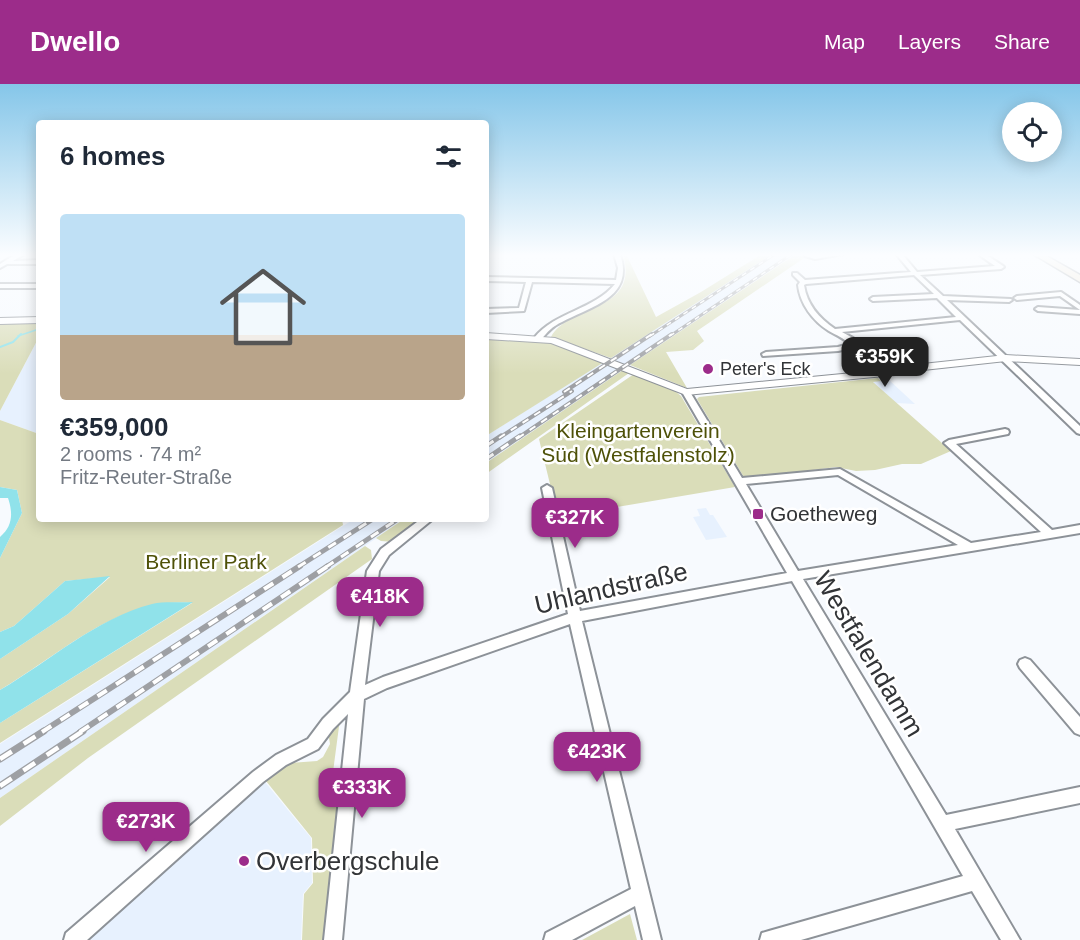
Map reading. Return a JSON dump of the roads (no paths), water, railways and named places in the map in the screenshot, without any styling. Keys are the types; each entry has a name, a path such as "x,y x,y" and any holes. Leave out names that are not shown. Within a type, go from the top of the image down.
{"street":[{"path":"489,311 522,310 526,294"},
{"path":"538,338 542,331 551,325 609,294"},
{"path":"766,354 848,348 854,345 818,319 811,311 803,294"},
{"path":"937,294 1076,423 1080,431"},
{"path":"873,299 940,297 1013,299 1061,294 1080,310"},
{"path":"1038,309 1080,310"},
{"path":"834,331 962,318"},
{"path":"0,321 36,320"},
{"path":"489,336 538,338 568,344 686,392 776,382 795,383 843,378 1006,358 1080,362"},
{"name":"Westfalendamm","path":"686,392 1011,940"},
{"path":"1005,432 949,444 1049,533"},
{"path":"739,482 840,472 968,546"},
{"path":"548,488 575,617 652,940"},
{"path":"333,940 357,695 373,571 385,552 424,522"},
{"path":"795,576 1080,529"},
{"name":"Uhlandstraße","path":"73,940 258,777 281,760 313,744 328,724 357,695 383,682 575,617 795,576"},
{"path":"1025,664 1080,728"},
{"path":"941,824 1080,795"},
{"path":"768,940 976,881"},
{"path":"553,940 640,894"}],"water":[{"path":"0,487 17,490 22,513 0,558 0,537 10,524 11,509 8,498 0,498"},
{"path":"110,576 68,614 0,659 0,632 14,626 65,581"},
{"path":"193,602 0,723 0,690 92,630 131,611 152,604"}],"waterway":[{"path":"20,336 36,330"},
{"path":"0,347 13,342 20,336"}],"railway":[{"path":"650,336 714,294"},
{"path":"670,336 733,294"},
{"path":"564,392 652,334"},
{"path":"518,438 672,334"},
{"path":"499,438 572,391"},
{"path":"489,444 501,436"},
{"path":"489,457 520,436"},
{"path":"298,567 368,522"},
{"path":"326,567 394,522"},
{"path":"42,732 300,566"},
{"path":"80,732 328,566"},
{"path":"0,759 44,731"},
{"path":"0,786 83,731"}],"place":[{"name":"Peter's Eck","path":"708,369"},
{"name":"Goetheweg","path":"758,514"},
{"name":"Overbergschule","path":"244,861"}],"park label":[{"name":"Kleingartenverein Süd (Westfalenstolz)","path":"638,443"},
{"name":"Berliner Park","path":"206,562"}]}
